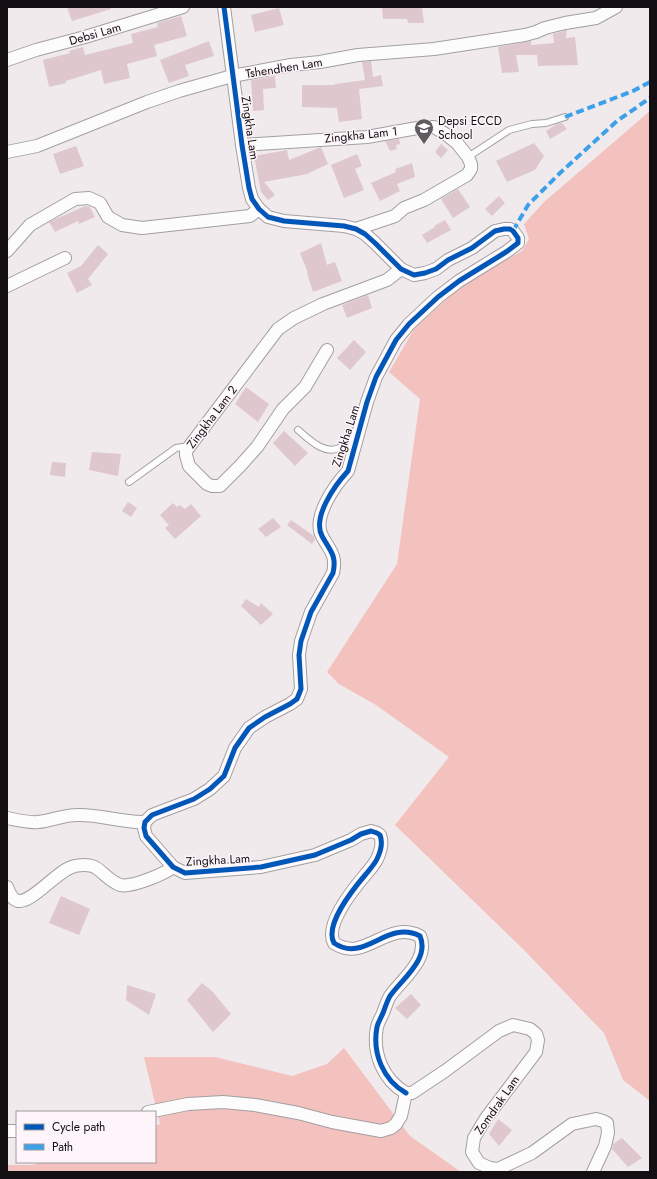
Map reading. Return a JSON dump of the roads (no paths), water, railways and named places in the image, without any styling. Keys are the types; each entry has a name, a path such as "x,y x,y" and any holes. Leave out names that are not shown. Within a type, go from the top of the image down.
{"street":[{"name":"Debsi Lam","path":"7,60 36,50 183,7"},
{"name":"Zingkha Lam","path":"224,7 232,76 249,188 252,199 259,209"},
{"name":"Tshendhen Lam","path":"7,152 37,146 147,102 232,76 358,55 434,49 525,35 565,23 596,18 616,7"},
{"name":"Zingkha Lam 1","path":"242,145 367,137 434,127 457,143 468,157"},
{"path":"356,229 395,216 404,208 424,200 467,175 471,169 471,164 468,157"},
{"path":"7,251 30,225 75,199 89,198 100,203 108,217 122,225 142,228 250,216 259,209 268,217 284,221 344,226 356,229 365,234 401,269"},
{"name":"Zingkha Lam","path":"401,269 414,274 425,273 436,269 448,260 472,248 495,232 510,229 514,231 518,238 518,243 438,297 409,324 396,340 376,377 367,402 348,471 328,500 319,523 322,536 334,556 334,568 333,573 311,612 301,641 299,655 301,689 297,699 265,716 249,728 235,748 224,776 210,789 194,799 152,815 144,822 144,828 146,836 173,868 185,873 261,867 315,855 366,833 371,832 380,835 381,846 377,859 349,895 335,921 331,935 334,943 344,949 363,947 400,931 412,932 420,936 422,946 417,961 390,996 377,1026 376,1035 375,1047 378,1059 384,1071 400,1090 406,1094"},
{"path":"7,286 65,258"},
{"name":"Zingkha Lam 2","path":"328,350 305,387 283,410 257,447 220,486 212,486 207,484 188,466 186,451 278,330 294,318 323,304 387,280 401,269"},
{"path":"7,818 39,822 65,815 78,815 94,816 124,822 144,822"},
{"path":"7,887 11,896 18,901 29,897 65,870 75,866 86,865 95,867 115,882 127,886 162,874 173,868"},
{"name":"Zomdrak Lam","path":"406,1094 412,1093 446,1071 499,1031 513,1025 530,1029 536,1034 538,1040 536,1052 486,1118 474,1138 472,1152 479,1163 490,1168 498,1169 532,1153 572,1124 596,1119 607,1123 608,1133 605,1146 593,1172"},
{"path":"153,1111 194,1103 223,1102 255,1105 381,1131 391,1128 396,1124 401,1116 406,1094"}],"lane":[{"path":"468,157 509,130 532,124 546,123 566,117"},
{"path":"298,430 313,443 330,450 339,448 361,424"},
{"path":"129,482 176,448 190,445"}],"place":[{"name":"Depsi ECCD School","path":"424,145"}]}
